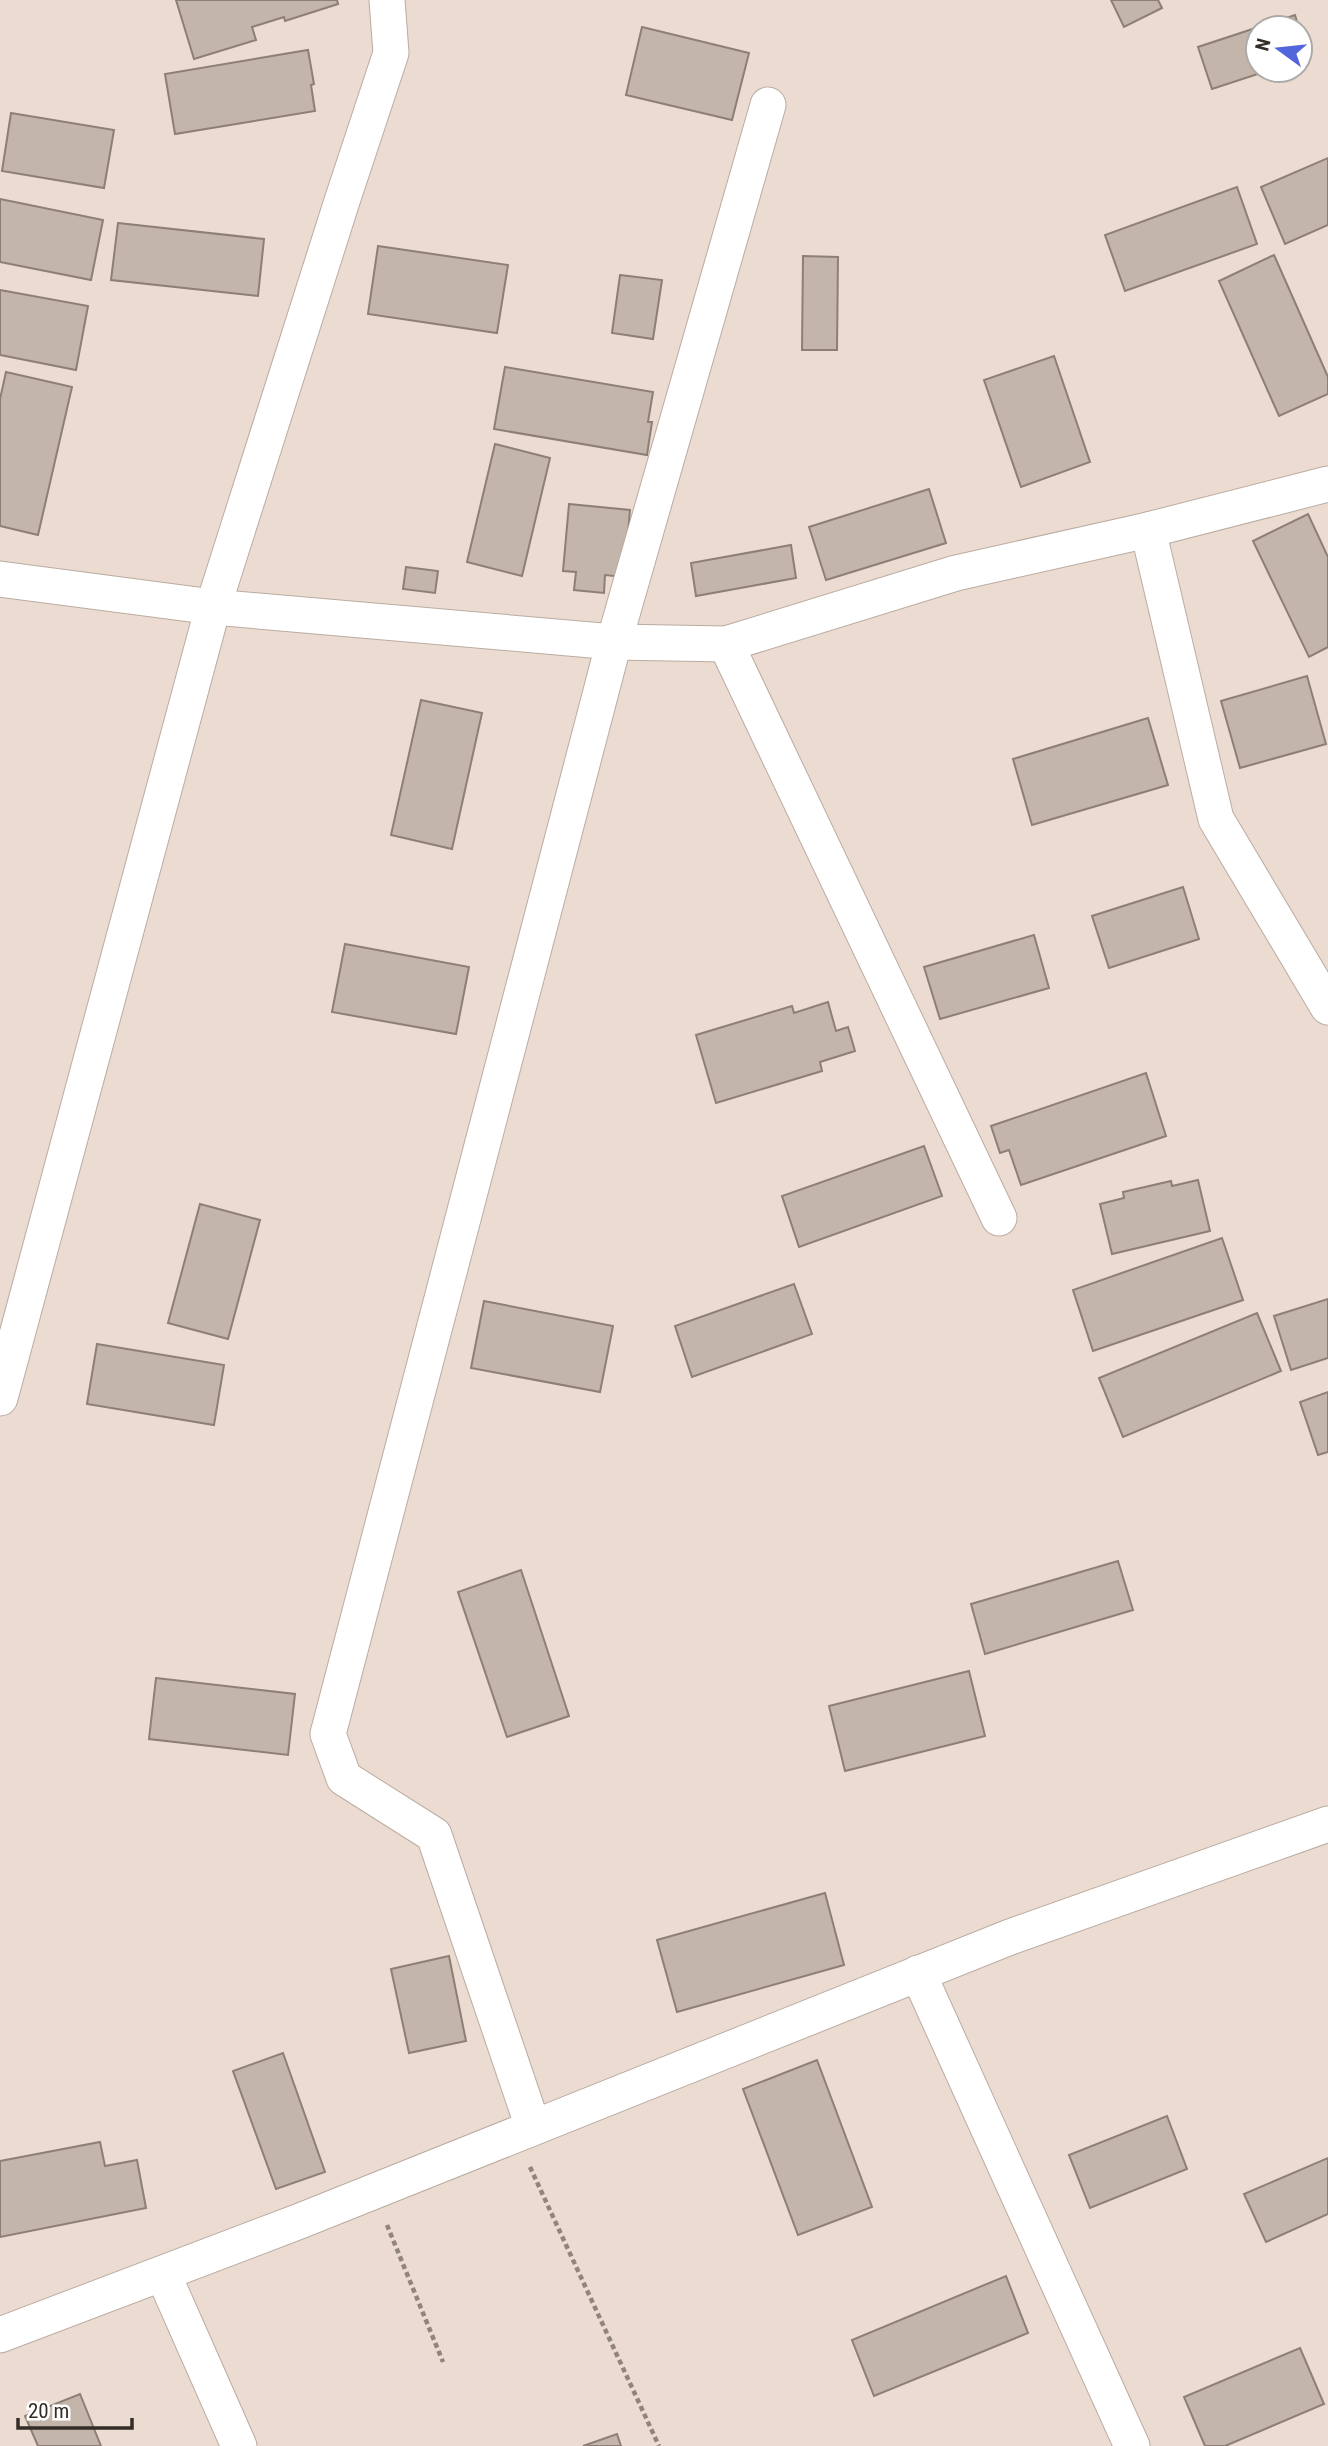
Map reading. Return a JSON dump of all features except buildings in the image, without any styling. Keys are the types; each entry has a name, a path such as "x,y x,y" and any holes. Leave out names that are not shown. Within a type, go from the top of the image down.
{"street":[{"path":"0,1398 213,607 391,53 387,0"},
{"path":"524,2131 433,1835 344,1778 328,1734 614,642 768,104"},
{"path":"0,579 213,607 614,642 726,644 957,573 1148,530 1328,484"},
{"path":"1148,530 1216,819 1328,1007"},
{"path":"726,644 999,1218"},
{"path":"0,2335 374,2192 1010,1937 1328,1824"},
{"path":"918,1973 1132,2446"},
{"path":"163,2274 239,2446"}],"path":[{"path":"524,2131 659,2446"},
{"path":"374,2192 443,2362"}]}
